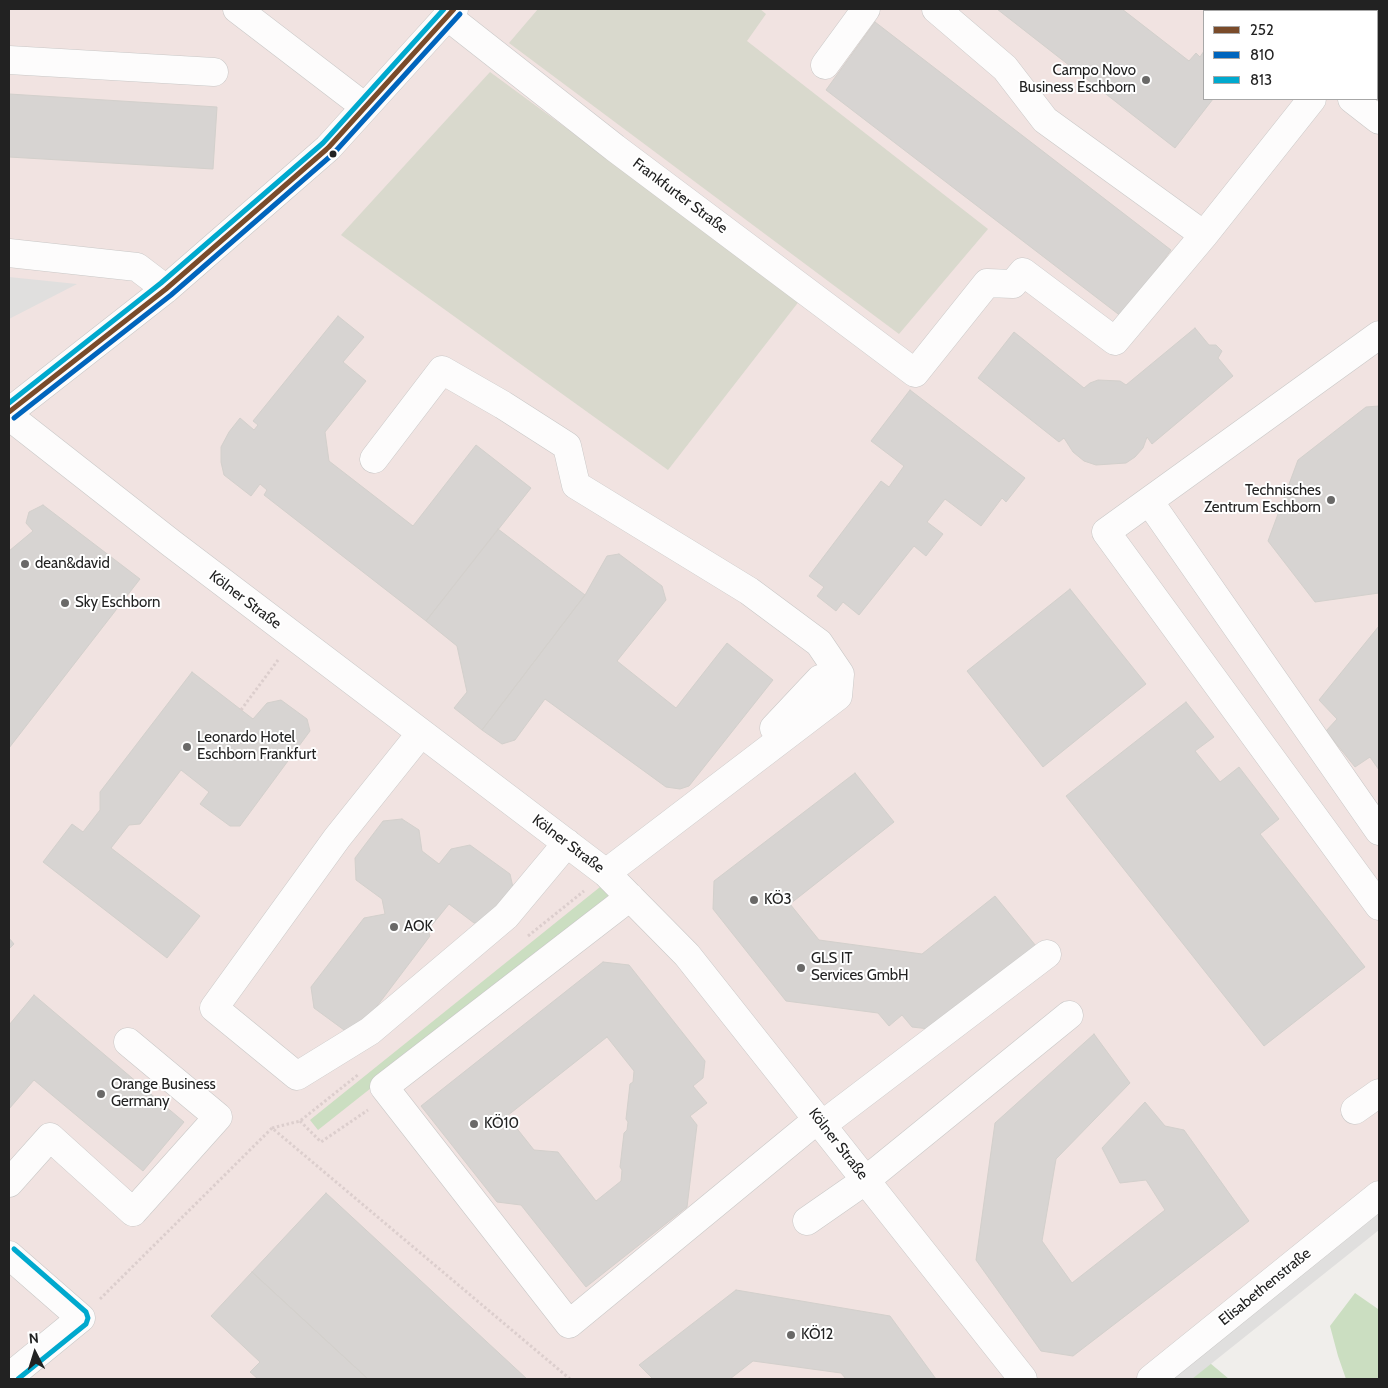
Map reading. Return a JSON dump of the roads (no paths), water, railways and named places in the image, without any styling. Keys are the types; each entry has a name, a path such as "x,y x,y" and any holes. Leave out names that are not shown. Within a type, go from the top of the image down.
{"street":[{"path":"237,9 365,107"},
{"path":"825,65 866,9"},
{"path":"936,9 1005,68 1045,120 1204,236 1311,100"},
{"name":"Frankfurter Straße","path":"9,412 166,289 328,148 451,12 615,148 916,373 987,283 1013,284 1023,272 1115,341 1204,236"},
{"path":"9,60 214,72"},
{"path":"1353,100 1379,120"},
{"path":"9,253 137,267 166,289"},
{"path":"1379,335 1106,532 1379,906"},
{"path":"374,459 442,370 503,405 568,446 576,485 749,591 819,643 840,674 838,696 606,873"},
{"name":"Kölner Straße","path":"9,416 171,543 606,873 688,955 1023,1379"},
{"path":"1149,501 1379,831"},
{"path":"716,789 820,679"},
{"path":"421,733 338,838 214,1008 297,1076 370,1031 506,916 567,844"},
{"path":"630,897 384,1087 569,1324 820,1122 1047,954"},
{"path":"807,1221 866,1180 1069,1015"},
{"path":"9,1184 50,1137 133,1212 218,1117 128,1042"},
{"path":"1355,1110 1379,1093"},
{"name":"Elisabethenstraße","path":"1150,1379 1379,1195"},
{"path":"9,1255 81,1318 9,1377"}],"place":[{"name":"Campo Novo Business Eschborn","path":"1146,80"},
{"name":"Technisches Zentrum Eschborn","path":"1331,500"},
{"name":"dean&david","path":"25,564"},
{"name":"Sky Eschborn","path":"65,603"},
{"name":"Leonardo Hotel Eschborn Frankfurt","path":"187,747"},
{"name":"KÖ3","path":"754,900"},
{"name":"AOK","path":"394,927"},
{"name":"GLS IT Services GmbH","path":"801,968"},
{"name":"Orange Business Germany","path":"101,1094"},
{"name":"KÖ10","path":"474,1124"},
{"name":"KÖ12","path":"791,1335"}]}
